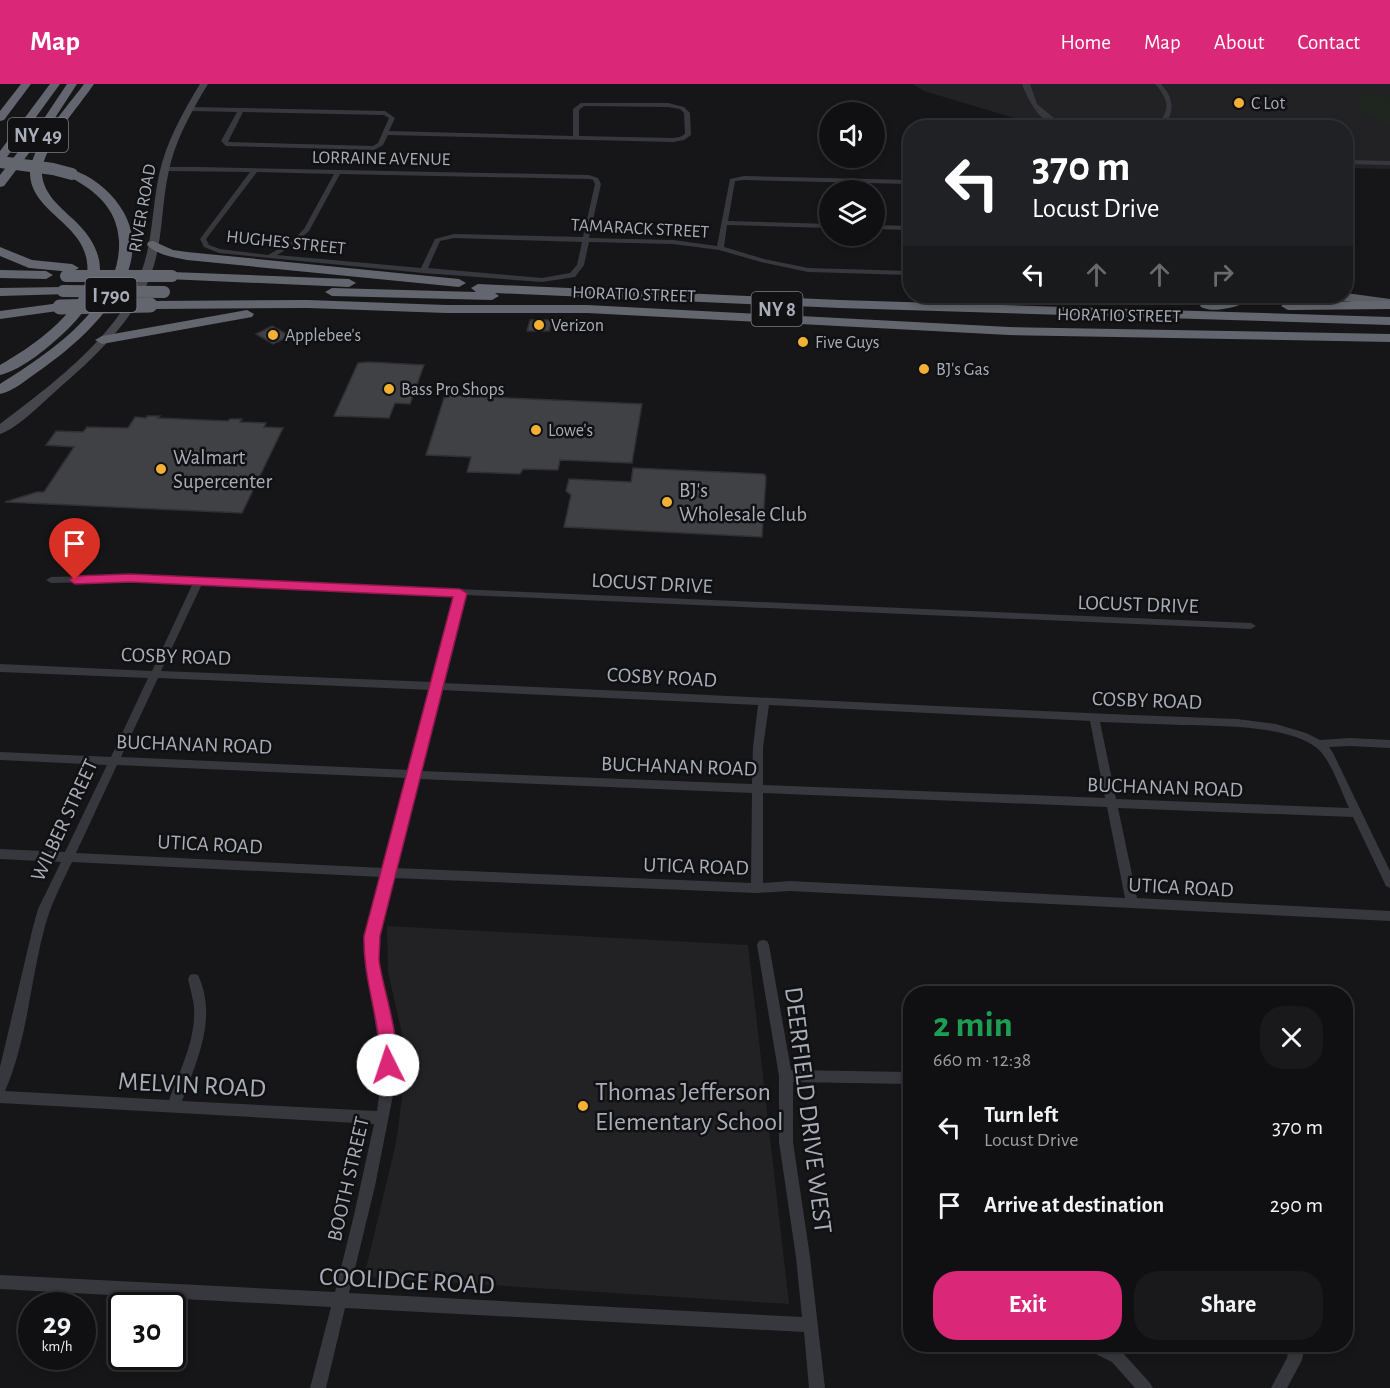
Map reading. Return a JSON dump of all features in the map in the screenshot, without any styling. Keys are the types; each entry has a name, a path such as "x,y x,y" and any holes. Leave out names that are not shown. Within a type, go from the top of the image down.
{"highway":[{"path":"0,143 45,84"},
{"path":"0,160 55,84"},
{"name":"NY 49","path":"0,183 72,84"},
{"path":"0,371 52,336 69,320 86,297 93,281 95,269 90,247 84,237 47,199 39,186 36,174 36,165 43,151 89,84"},
{"path":"0,108 23,88"},
{"name":"NY 49","path":"0,117 23,88"},
{"name":"I 790","path":"0,160 72,174 91,184 109,198 121,219 126,250 119,280 99,311 52,354 0,390"},
{"path":"0,191 10,170"},
{"path":"153,245 170,253 187,256 548,291"},
{"path":"0,251 29,264 69,272"},
{"path":"149,263 187,256"},
{"name":"NY 8","path":"0,274 69,272 1032,310 1390,321"},
{"name":"NY 8","path":"0,292 295,292 535,298 873,313 1390,329"},
{"path":"295,292 551,309"},
{"path":"1353,298 1390,304"},
{"path":"1207,306 1231,303"},
{"path":"1032,310 1390,304"},
{"path":"102,340 247,314 360,306"},
{"path":"0,315 60,307 360,306"},
{"name":"HORATIO STREET","path":"360,306 551,309 727,316 924,328 1390,338"},
{"path":"0,396 63,351 99,311"},
{"path":"873,313 925,320 1095,333"}],"main road":[{"name":"RIVER ROAD","path":"0,430 68,375 102,340 137,292 149,263 170,149 204,84"}],"street":[{"path":"1026,84 1034,105 1052,120"},
{"path":"1158,84 1171,103 1165,120"},
{"path":"387,133 576,138 682,139 688,135 687,113 682,108 668,105 587,103 576,108 576,138"},
{"path":"189,109 241,110 386,113 392,116 387,133 378,146 368,148 226,144 224,141 241,110"},
{"path":"1353,162 1390,163"},
{"name":"LORRAINE AVENUE","path":"165,169 596,179"},
{"name":"HUGHES STREET","path":"255,170 203,239 206,246 219,251 271,257 542,280 572,275 580,265 598,184 596,179"},
{"path":"271,257 293,243 307,230 338,172"},
{"path":"720,248 730,182 740,178 903,182"},
{"path":"725,223 819,226"},
{"path":"885,227 903,228"},
{"name":"TAMARACK STREET","path":"423,271 437,240 447,236 673,242 720,248 763,261 808,270 903,273"},
{"name":"LOCUST DRIVE","path":"51,580 130,578 1251,627"},
{"name":"WILBER STREET","path":"0,1087 11,1056 32,948 44,909 199,581"},
{"name":"BOOTH STREET","path":"318,1388 338,1300 367,1194 388,1082 388,1048 371,960 372,936 460,593"},
{"name":"COSBY ROAD","path":"0,668 1237,723 1276,728 1319,744"},
{"path":"757,888 758,747 764,701"},
{"path":"1094,717 1132,904"},
{"path":"1319,744 1350,742 1390,744"},
{"path":"1319,744 1328,753 1357,813 1385,862 1390,883"},
{"name":"BUCHANAN ROAD","path":"0,756 1357,813"},
{"name":"UTICA ROAD","path":"0,854 757,888 790,886 1390,916"},
{"name":"DEERFIELD DRIVE WEST","path":"763,945 786,1076 786,1142 811,1325 817,1388"},
{"path":"173,1107 191,1057 198,1029 200,1008 194,979"},
{"path":"786,1076 903,1078"},
{"name":"MELVIN ROAD","path":"0,1097 382,1118"},
{"name":"COOLIDGE ROAD","path":"0,1282 811,1325"},
{"path":"1107,1352 1117,1357 1145,1388"},
{"path":"1279,1388 1295,1352"}],"shaded area":[{"path":"913,84 1390,84 1390,169 1353,168 1353,120 1021,120 924,91"},
{"path":"1369,92 1390,98 1390,125 1363,113 1357,104 1364,94"},
{"name":"Thomas Jefferson Elementary School","path":"387,926 748,945 789,1304 364,1277 396,1143 406,1068 402,1033 388,972"}],"building":[{"name":"Verizon","path":"530,320 552,320 549,331 527,331"},
{"name":"Applebee's","path":"272,326 290,336 273,344 256,334"},
{"name":"Bass Pro Shops","path":"358,363 424,365 410,404 395,403 389,418 334,416"},
{"name":"Lowe's","path":"445,395 642,404 632,463 560,460 558,470 523,469 520,474 467,472 471,457 426,455"},
{"name":"Walmart Supercenter","path":"147,416 228,421 242,419 240,422 266,423 264,427 283,428 242,513 5,502 44,492 74,447 46,445 56,431 83,432 87,427 128,428 135,417 146,418"},
{"name":"BJ's Wholesale Club","path":"633,468 764,474 766,477 762,537 564,527 571,495 566,491 569,479 631,482"}],"place":[{"name":"C Lot","path":"1239,103"},
{"name":"Verizon","path":"539,325"},
{"name":"Applebee's","path":"273,335"},
{"name":"Five Guys","path":"803,342"},
{"name":"BJ's Gas","path":"924,369"},
{"name":"Bass Pro Shops","path":"389,389"},
{"name":"Lowe's","path":"536,430"},
{"name":"Walmart Supercenter","path":"161,469"},
{"name":"BJ's Wholesale Club","path":"667,502"},
{"name":"Thomas Jefferson Elementary School","path":"583,1106"}],"route":[{"path":"75,580 130,578 460,593 372,936 371,960 388,1048 388,1065"}]}
